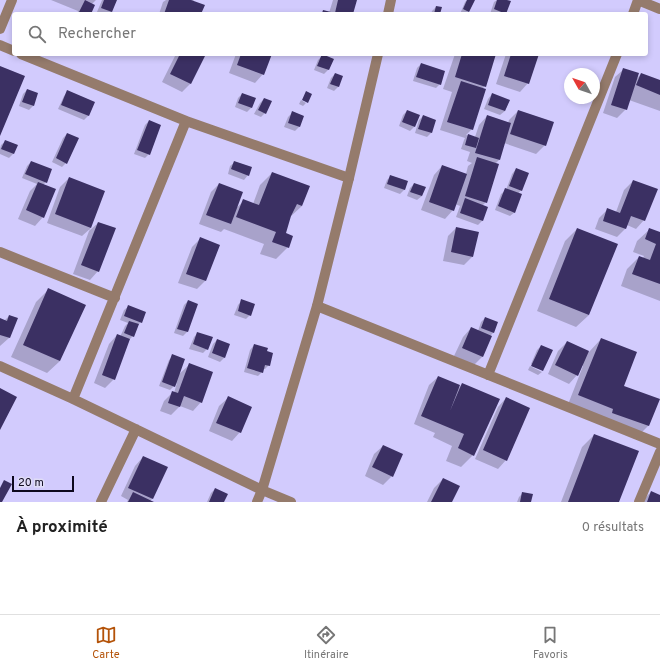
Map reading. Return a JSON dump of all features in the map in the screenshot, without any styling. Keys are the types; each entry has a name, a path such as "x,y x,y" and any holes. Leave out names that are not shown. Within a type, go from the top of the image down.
{"street":[{"path":"0,29 12,0"},
{"path":"388,12 391,0"},
{"path":"634,12 638,0 660,9"},
{"path":"0,45 12,50"},
{"path":"26,56 186,122 349,178"},
{"path":"257,502 262,490 317,306 378,56"},
{"path":"488,375 616,56"},
{"path":"73,399 186,122"},
{"path":"0,252 115,298"},
{"path":"317,306 660,444"},
{"path":"0,366 73,399 262,490 291,502"},
{"path":"101,502 136,429"},
{"path":"639,502 660,452"}],"building":[{"path":"85,0 95,5 92,12 79,12"},
{"path":"104,0 117,0 112,12 101,8"},
{"path":"169,0 191,0 205,5 202,12 165,12"},
{"path":"338,0 357,0 354,12 335,12"},
{"path":"467,0 475,0 469,12 463,9"},
{"path":"497,0 511,1 507,12 501,12 494,9"},
{"path":"436,6 442,7 441,12 434,12"},
{"path":"179,56 205,56 191,84 170,74"},
{"path":"240,56 271,56 264,75 237,65"},
{"path":"321,56 327,56 334,59 329,70 317,66"},
{"path":"461,56 495,56 486,87 455,77"},
{"path":"510,56 538,56 529,84 504,76"},
{"path":"421,63 445,71 441,85 416,77"},
{"path":"0,66 25,76 0,136"},
{"path":"623,68 639,73 627,110 611,105"},
{"path":"335,73 343,76 339,87 330,84"},
{"path":"641,73 660,80 660,95 636,85"},
{"path":"461,81 486,89 473,130 447,122"},
{"path":"27,89 38,93 34,106 22,102"},
{"path":"67,90 95,102 89,116 61,105"},
{"path":"306,91 312,94 308,103 302,100"},
{"path":"242,93 256,98 252,108 238,103"},
{"path":"492,93 510,100 505,111 488,105"},
{"path":"264,98 272,101 266,114 258,110"},
{"path":"407,110 420,115 415,127 402,122"},
{"path":"518,110 554,122 546,146 510,134"},
{"path":"292,111 304,116 300,127 288,123"},
{"path":"423,115 436,120 432,133 418,129"},
{"path":"487,115 511,123 500,160 475,153"},
{"path":"149,120 161,125 150,155 137,150"},
{"path":"67,133 79,138 67,164 56,158"},
{"path":"468,134 479,138 476,148 465,145"},
{"path":"5,140 18,145 14,154 1,149"},
{"path":"477,157 499,164 487,203 465,196"},
{"path":"31,161 52,169 47,183 25,174"},
{"path":"234,161 252,167 249,176 231,169"},
{"path":"442,165 467,174 454,211 429,202"},
{"path":"516,168 529,173 522,191 509,186"},
{"path":"272,172 310,186 302,206 297,204 291,216 286,233 293,236 289,248 272,242 276,232 236,217 243,199 259,205"},
{"path":"390,175 408,181 405,190 387,184"},
{"path":"69,177 105,191 91,228 55,214"},
{"path":"633,180 658,189 645,221 631,216 626,229 603,221 607,208 620,213"},
{"path":"38,182 56,189 44,218 26,210"},
{"path":"219,183 243,192 231,224 206,215"},
{"path":"414,183 426,187 422,196 410,192"},
{"path":"505,188 522,194 515,213 498,206"},
{"path":"465,198 488,207 483,221 460,213"},
{"path":"98,222 116,228 99,272 81,265"},
{"path":"456,227 479,232 473,257 451,252"},
{"path":"577,228 618,244 589,315 549,299"},
{"path":"649,228 660,232 660,284 632,274 639,256 650,260 656,244 645,239"},
{"path":"200,237 220,245 206,281 186,274"},
{"path":"48,288 86,305 60,361 23,345"},
{"path":"241,299 255,304 251,316 238,311"},
{"path":"188,300 198,304 188,332 177,329"},
{"path":"128,305 146,312 142,323 124,316"},
{"path":"9,315 18,318 10,338 0,335 0,318 7,321"},
{"path":"485,317 498,322 494,333 481,328"},
{"path":"129,321 139,324 134,337 124,333"},
{"path":"471,327 492,336 483,357 462,348"},
{"path":"197,332 213,337 208,350 193,344"},
{"path":"117,334 130,339 115,380 102,375"},
{"path":"601,338 637,352 624,386 660,399 649,426 612,413 613,409 578,395"},
{"path":"217,339 230,344 225,358 212,353"},
{"path":"567,341 589,351 578,376 555,365"},
{"path":"254,344 268,348 267,351 273,353 270,366 265,365 263,373 247,368"},
{"path":"541,345 553,350 543,371 531,366"},
{"path":"172,354 185,359 175,387 162,382"},
{"path":"189,363 213,372 202,403 184,396 180,407 168,403 172,391 178,393"},
{"path":"438,376 460,385 450,411 462,383 500,399 474,456 458,448 464,434 421,416"},
{"path":"0,388 17,397 0,430"},
{"path":"228,396 252,407 241,433 216,423"},
{"path":"506,397 530,408 507,461 483,450"},
{"path":"594,434 639,451 619,502 568,502"},
{"path":"383,445 403,454 393,477 372,467"},
{"path":"143,456 168,467 153,499 128,488"},
{"path":"443,478 460,486 452,502 431,502"},
{"path":"4,480 12,484 2,502 0,502 0,488"},
{"path":"215,488 228,494 224,502 209,502"},
{"path":"651,491 660,495 660,502 647,502"},
{"path":"133,492 154,502 128,502"},
{"path":"522,492 533,494 531,502 520,502"}]}
